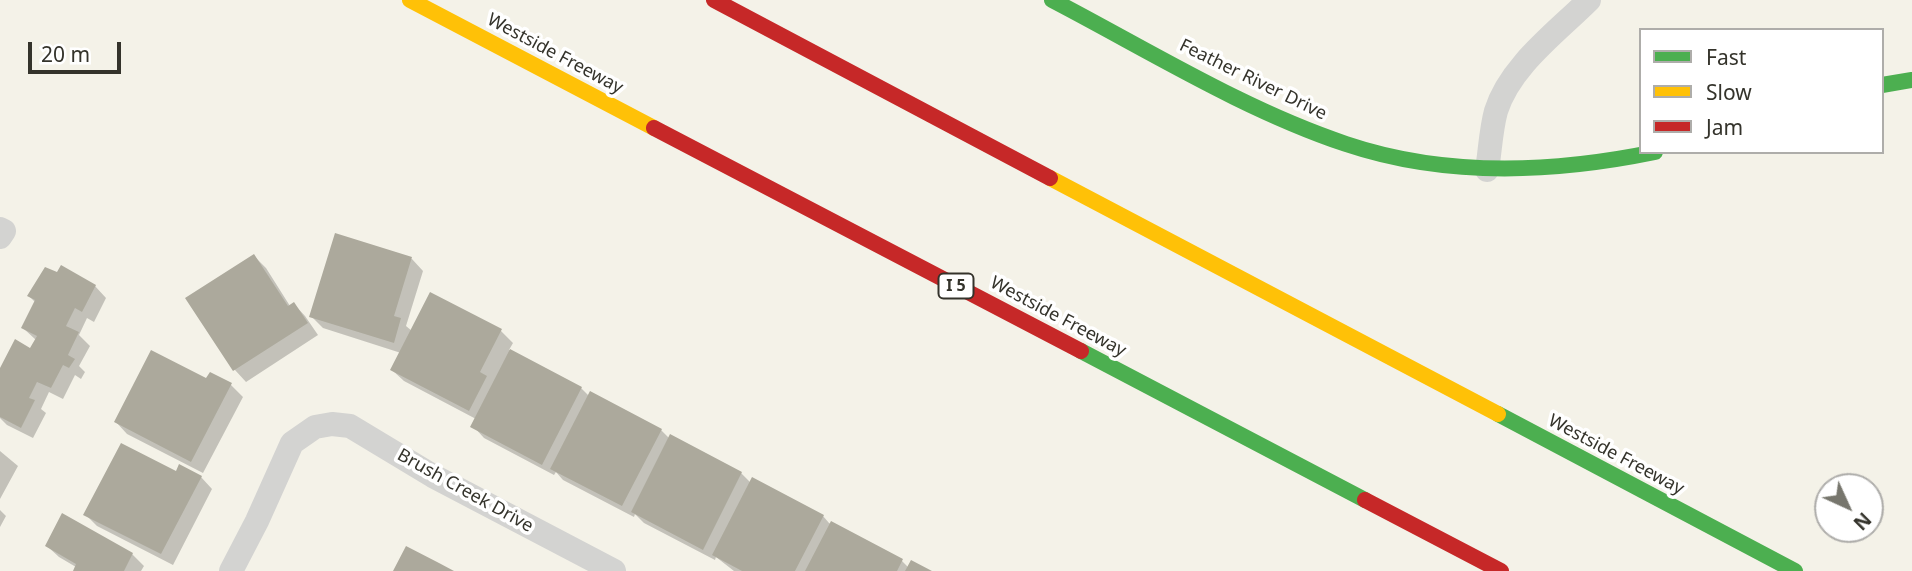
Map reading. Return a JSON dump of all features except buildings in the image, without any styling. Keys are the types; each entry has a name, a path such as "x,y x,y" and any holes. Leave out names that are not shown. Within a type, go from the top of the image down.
{"main road":[{"name":"Westside Freeway","path":"410,0 1502,571"},
{"name":"Westside Freeway","path":"714,0 1795,571"},
{"name":"Feather River Drive","path":"1052,0 1258,108 1307,131 1363,150 1424,163 1487,170 1554,169 1617,161 1647,154"},
{"path":"1884,85 1912,80"}],"street":[{"path":"1487,170 1496,112 1506,88 1526,63 1589,0"},
{"path":"0,229 4,231 0,237"},
{"name":"Brush Creek Drive","path":"231,571 292,443 315,428 332,424 350,426 433,476 614,571"}],"traffic: fast":[{"path":"1052,0 1233,97 1308,130 1384,155 1423,163 1500,169 1578,164 1644,154"},
{"path":"1884,85 1912,80"},
{"path":"1081,351 1365,500"},
{"path":"1498,414 1795,571"}],"traffic: slow":[{"path":"410,0 654,128"},
{"path":"1050,178 1498,414"}],"traffic: jam":[{"path":"714,0 1050,178"},
{"path":"654,128 1081,351"},
{"path":"1365,500 1501,571"}]}
